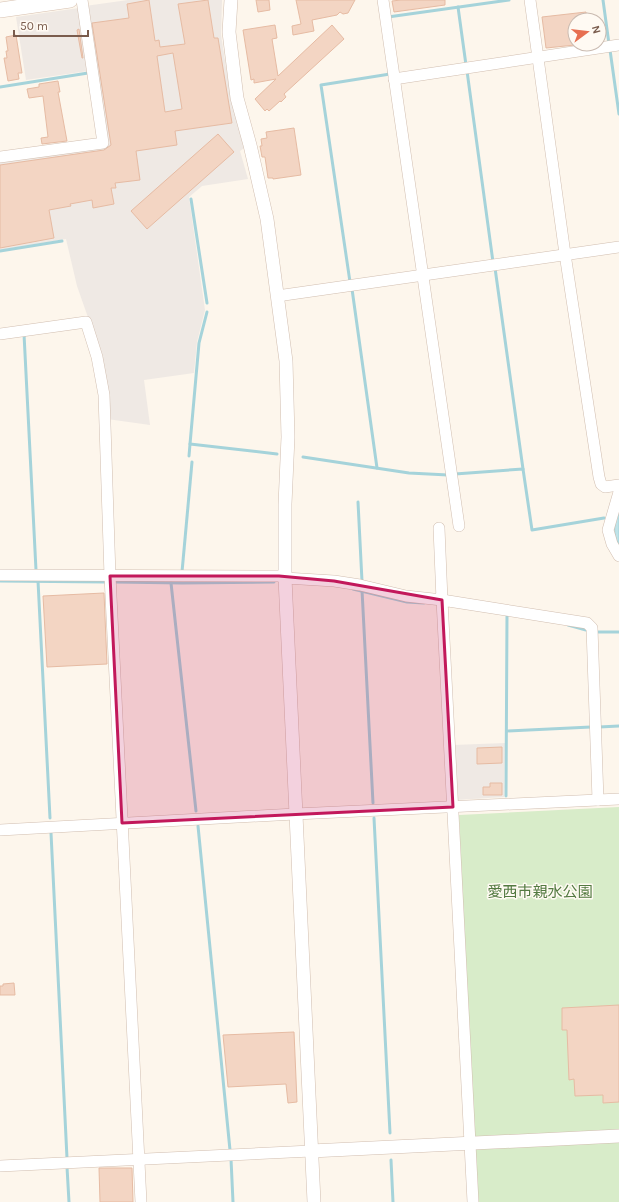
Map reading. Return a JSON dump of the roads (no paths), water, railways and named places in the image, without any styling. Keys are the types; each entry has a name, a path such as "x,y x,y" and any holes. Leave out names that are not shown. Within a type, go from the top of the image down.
{"main road":[{"path":"0,10 70,0"}],"street":[{"path":"0,157 103,143 82,0"},
{"path":"231,0 229,32 237,98 250,145 267,219 286,362 288,438 284,578 314,1202"},
{"path":"383,0 424,275 459,526"},
{"path":"530,0 599,477 601,484 605,487 619,485"},
{"path":"394,79 619,45"},
{"path":"277,296 619,247"},
{"path":"0,334 86,322 97,357 104,395 110,576 141,1202"},
{"path":"619,492 608,530 612,544 619,556"},
{"path":"439,528 473,1202"},
{"path":"0,575 279,576 284,578 360,585 406,596 442,600 587,623 592,628 598,800"},
{"path":"0,830 295,814 619,799"},
{"path":"0,1166 619,1136"}],"water":[{"path":"619,507 619,544 615,535 615,530"}],"waterway":[{"path":"388,17 509,0"},
{"path":"603,0 609,44"},
{"path":"458,7 466,65"},
{"path":"610,50 619,114"},
{"path":"467,71 493,262"},
{"path":"350,282 321,85 390,74 389,72"},
{"path":"0,87 88,73"},
{"path":"191,199 207,303"},
{"path":"0,251 62,241"},
{"path":"495,268 523,469"},
{"path":"352,289 377,468"},
{"path":"190,444 199,343 207,312"},
{"path":"24,334 36,570"},
{"path":"189,456 190,444 277,454"},
{"path":"303,457 409,473 448,475"},
{"path":"182,572 192,462"},
{"path":"455,474 523,469 532,530 604,518"},
{"path":"358,502 362,581"},
{"path":"0,581 106,582"},
{"path":"38,581 50,818"},
{"path":"115,582 274,582"},
{"path":"171,583 196,811"},
{"path":"353,589 407,602 424,603"},
{"path":"362,590 373,803"},
{"path":"506,796 507,615"},
{"path":"568,625 586,630"},
{"path":"595,632 619,632"},
{"path":"599,727 619,726"},
{"path":"507,731 591,727"},
{"path":"374,818 390,1133"},
{"path":"198,826 230,1150"},
{"path":"51,833 67,1158"},
{"path":"231,1159 233,1202"},
{"path":"391,1160 393,1202"},
{"path":"67,1167 69,1202"}],"park label":[{"name":"愛西市親水公園","path":"540,892"}]}
